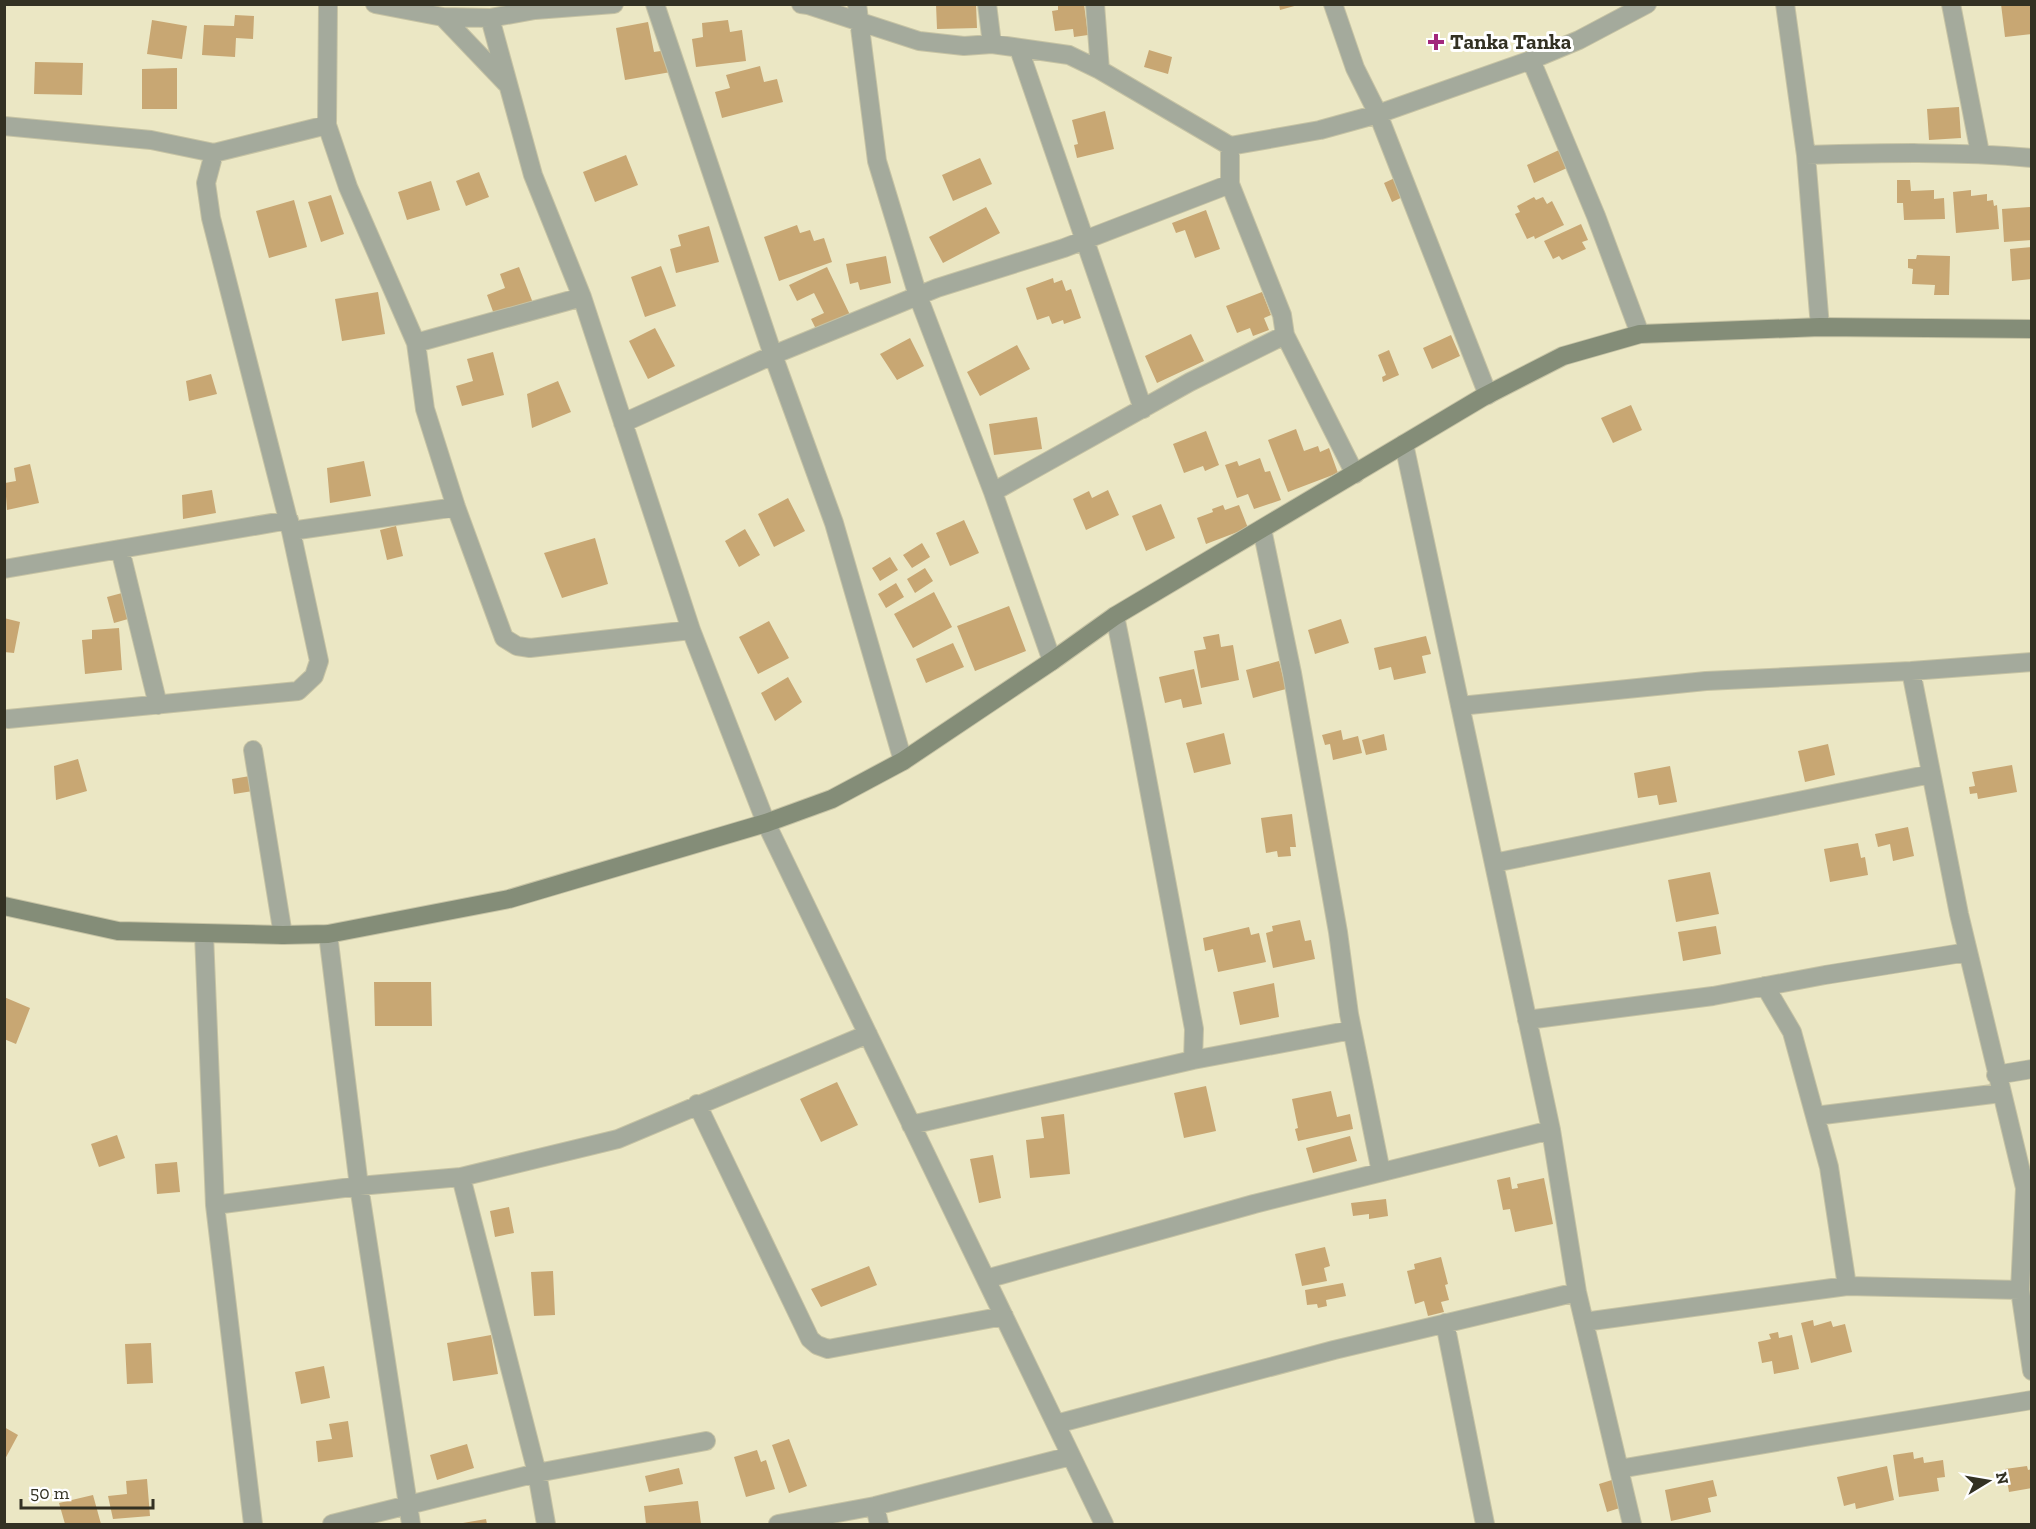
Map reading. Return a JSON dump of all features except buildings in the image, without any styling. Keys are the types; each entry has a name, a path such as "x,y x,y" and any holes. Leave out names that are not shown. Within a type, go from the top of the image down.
{"street":[{"path":"328,4 327,125 348,187 416,343 425,409 456,507 504,638 517,646 530,648 691,630"},
{"path":"375,4 443,17 490,18 535,10 614,4"},
{"path":"655,4 773,355 834,523 903,761"},
{"path":"801,4 858,13 919,41 964,46 992,44 1069,55 1100,70 1230,146 1320,130 1378,114 1531,60 1580,40 1647,4"},
{"path":"987,4 992,44"},
{"path":"1095,4 1100,70"},
{"path":"1333,4 1355,68 1378,114 1488,395"},
{"path":"1785,4 1806,156 1820,327"},
{"path":"1951,4 1980,153"},
{"path":"858,13 877,161 918,296 993,492 1052,661"},
{"path":"443,17 508,85"},
{"path":"490,18 533,175 582,297 691,630 766,823 1104,1524"},
{"path":"1019,48 1143,409"},
{"path":"1531,60 1596,216 1640,334"},
{"path":"4,126 151,140 214,153 327,125"},
{"path":"1230,146 1230,184 1282,315 1285,335 1355,474"},
{"path":"8,719 298,691 314,675 319,661 290,525 211,218 206,183 214,153"},
{"path":"1806,156 1980,153 2031,158"},
{"path":"623,423 773,355 937,288 1064,248 1230,184"},
{"path":"416,343 582,297"},
{"path":"4,906 118,931 283,935 328,934 509,899 766,823 832,799 903,761 1115,616 1488,395 1563,356 1640,334 1820,327 2031,329"},
{"path":"993,492 1143,409 1285,335"},
{"path":"1404,444 1551,1130 1577,1292 1632,1524"},
{"path":"4,569 120,549 290,525 456,507"},
{"path":"1262,529 1294,685 1338,932 1352,1030 1381,1172"},
{"path":"120,549 158,705"},
{"path":"1115,616 1194,1029 1193,1060"},
{"path":"1460,706 1706,681 1911,671 2031,662"},
{"path":"1911,671 1968,952 1998,1084 2025,1188 2020,1290 2031,1371"},
{"path":"253,750 283,935"},
{"path":"1494,863 1931,774"},
{"path":"204,934 215,1205 253,1524"},
{"path":"328,934 359,1186 409,1515"},
{"path":"1527,1020 1713,996 1968,952"},
{"path":"1765,986 1792,1032 1829,1167 1847,1286"},
{"path":"911,1125 1193,1060 1352,1030"},
{"path":"215,1205 359,1186 460,1178 618,1139 868,1034"},
{"path":"1815,1116 1998,1084 2031,1070"},
{"path":"697,1104 810,1339 817,1346 828,1349 1004,1316"},
{"path":"986,1279 1243,1207 1551,1130"},
{"path":"460,1178 537,1473 546,1524"},
{"path":"1584,1322 1847,1286 2020,1290"},
{"path":"1056,1424 1334,1350 1577,1292"},
{"path":"1445,1323 1485,1524"},
{"path":"1619,1469 2031,1400"},
{"path":"332,1524 409,1515 537,1473 706,1440"},
{"path":"778,1524 875,1506 1071,1456"},
{"path":"875,1506 879,1524"}],"place":[{"name":"Tanka Tanka","path":"1436,42"}]}
